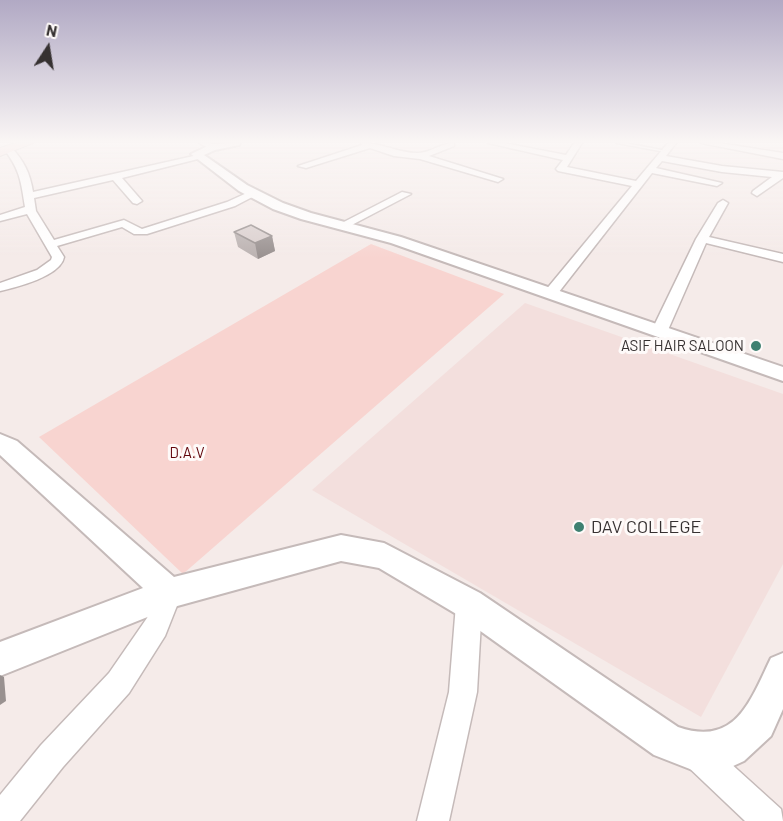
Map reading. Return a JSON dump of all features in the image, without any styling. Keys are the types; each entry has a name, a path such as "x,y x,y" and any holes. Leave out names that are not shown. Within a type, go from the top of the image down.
{"street":[{"path":"0,287 42,273 57,262 58,257 31,209 26,181"},
{"path":"30,195 91,181"},
{"path":"120,181 137,201"},
{"path":"239,181 253,194 287,210 396,240 783,374"},
{"path":"621,181 639,185"},
{"path":"550,294 642,181"},
{"path":"708,181 717,183"},
{"path":"757,193 773,181"},
{"path":"51,244 120,224 127,224 138,232 143,232 231,204 253,194"},
{"path":"342,226 406,194"},
{"path":"660,330 702,239 723,203"},
{"path":"0,218 31,209"},
{"path":"702,239 783,258"},
{"path":"0,443 170,593"},
{"path":"0,659 170,593 341,548 384,556 469,604 667,742 695,752 769,821"},
{"path":"0,820 52,756 119,682 156,627 170,593"},
{"path":"433,821 463,692 469,604"},
{"path":"695,752 731,748 758,723 783,670"}],"shaded area":[{"name":"DAV COLLEGE","path":"525,303 783,394 783,564 701,717 312,490"}],"green space":[{"name":"D.A.V","path":"371,244 504,294 183,574 39,437"}],"building":[{"path":"251,225 272,236 255,243 234,232"}],"place":[{"name":"ASIF HAIR SALOON","path":"756,346"},
{"name":"DAV COLLEGE","path":"579,527"}]}
